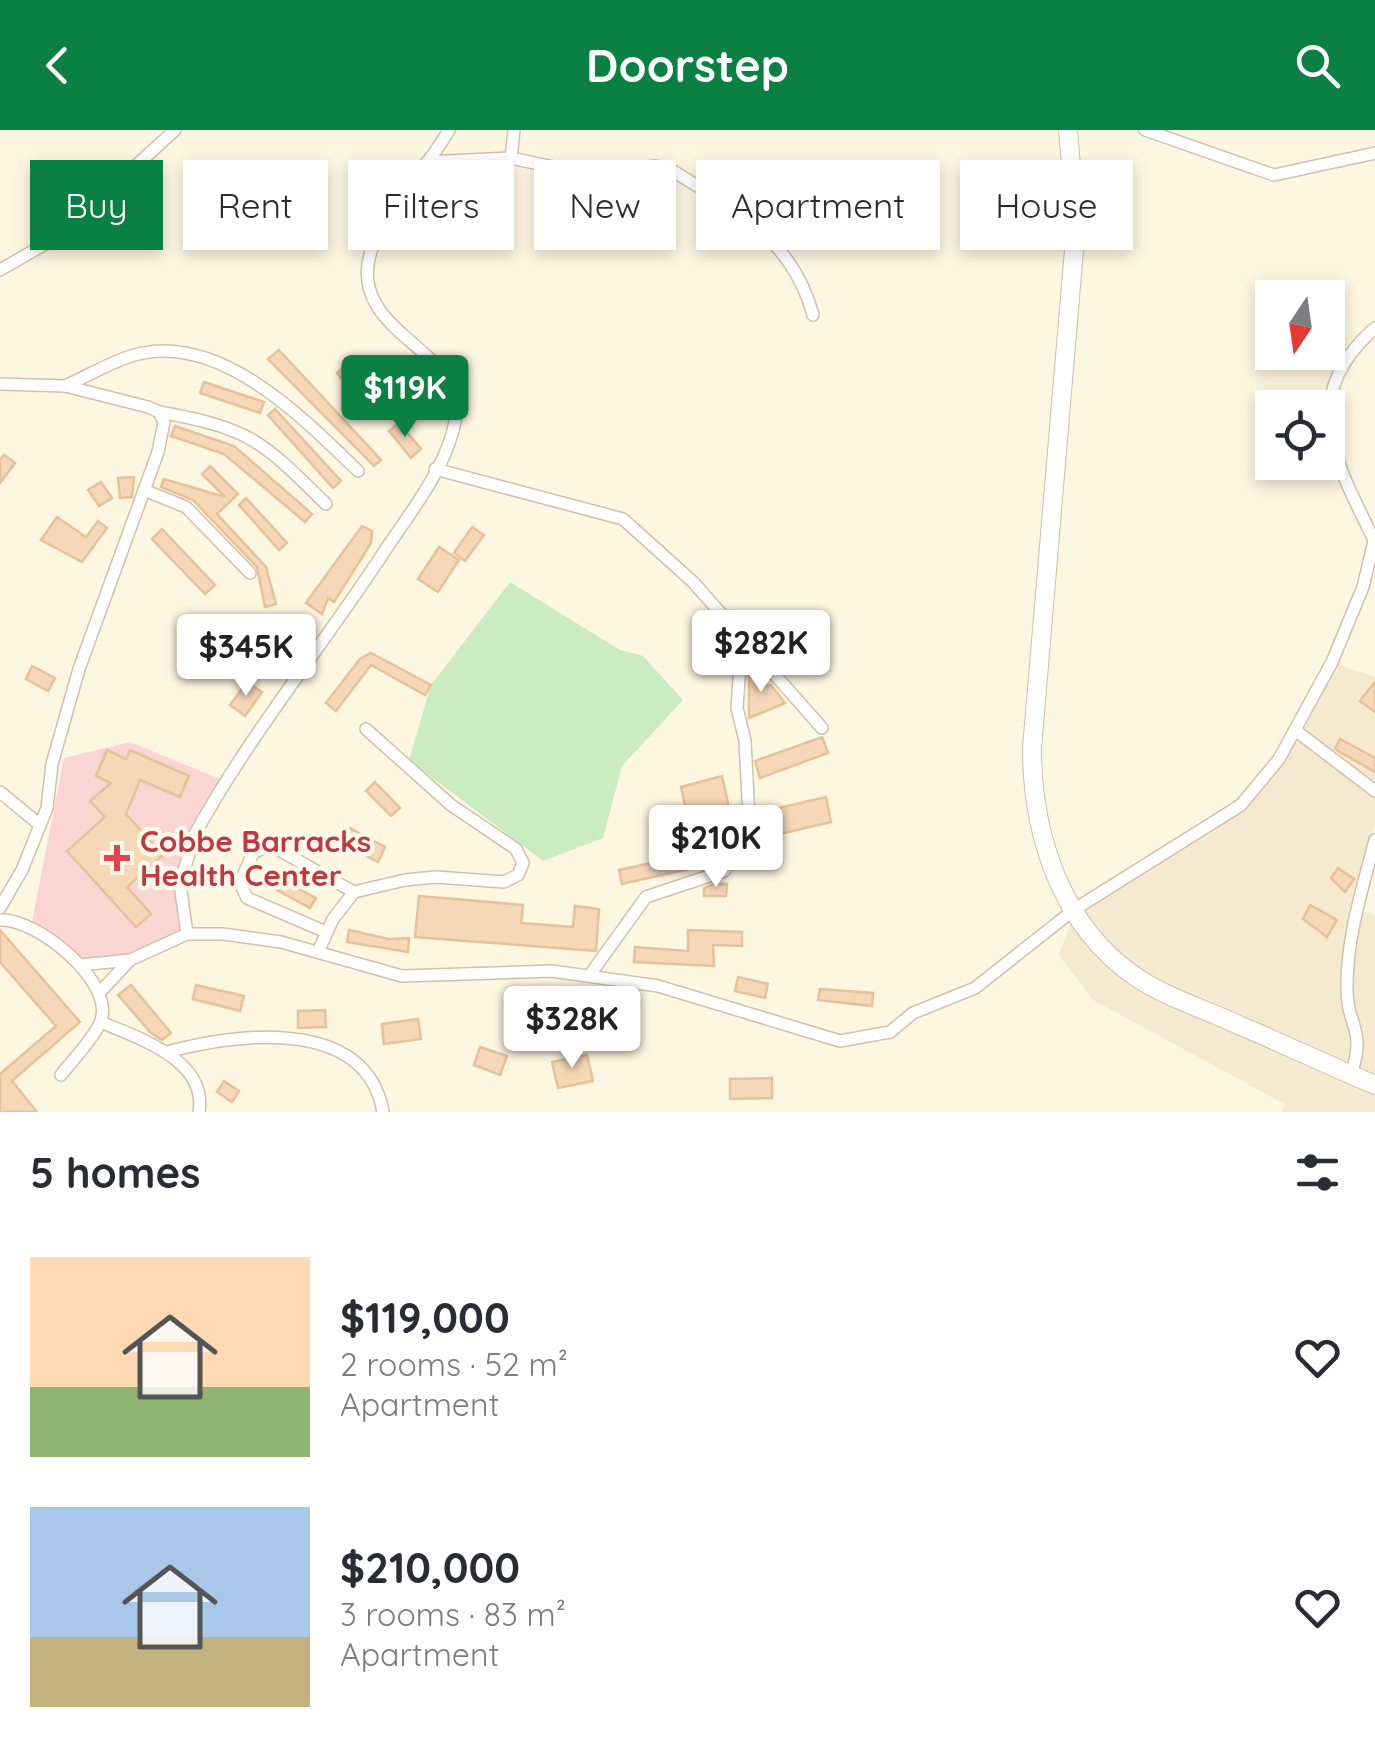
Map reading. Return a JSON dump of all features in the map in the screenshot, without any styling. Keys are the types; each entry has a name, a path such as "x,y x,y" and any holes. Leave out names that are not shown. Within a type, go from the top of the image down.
{"main road":[{"path":"1068,130 1076,226 1032,784 1048,859 1075,909 1104,947 1136,977 1375,1084"}],"street":[{"path":"0,270 59,236 176,130"},
{"path":"429,160 449,130"},
{"path":"511,158 514,130"},
{"path":"1145,130 1274,175 1375,152"},
{"path":"1182,140 1192,130"},
{"path":"470,160 511,158 600,177 654,166 670,168 760,226 806,292 813,315"},
{"path":"187,934 180,884 195,834 435,469 456,416 454,390 373,304 366,277 373,250"},
{"path":"80,964 130,960 187,934 223,934 318,952 402,976 504,970 658,986 840,1041 890,1032 913,1013 975,988 1075,909 1242,805 1271,770 1296,730 1352,616 1374,538 1334,453 1328,404 1339,369 1375,328"},
{"path":"65,386 138,353 190,354 218,364 287,402 358,471"},
{"path":"0,384 65,386 159,412 225,424 268,448 326,504"},
{"path":"0,908 40,825 79,669 164,431 159,412"},
{"path":"435,469 623,519 693,582 822,728"},
{"path":"144,490 186,507 250,573"},
{"path":"589,976 646,897 724,870 750,838 745,741 737,708 742,636"},
{"path":"326,932 248,898 240,883 253,853 268,846 279,850 354,892 436,877 504,882 518,875 523,863 516,849 451,805 366,730"},
{"path":"1296,730 1375,791"},
{"path":"0,792 40,825"},
{"path":"1351,1075 1360,1040 1347,1004 1348,966 1375,840"},
{"path":"318,952 326,932 354,892"},
{"path":"0,920 32,927 80,964 100,992 101,1022 61,1074"},
{"path":"100,992 130,960"},
{"path":"101,1022 167,1052 197,1087 199,1112"},
{"path":"167,1052 250,1035 290,1038 330,1049 360,1065 384,1112"}],"shaded area":[{"path":"1329,661 1375,677 1375,821 1351,908 1375,915 1375,1112 1282,1112 1285,1104 1093,1000 1059,955 1075,911 1209,825 1265,771"},
{"name":"Cobbe Barracks Health Center","path":"130,742 220,779 221,790 184,863 187,934 130,960 80,965 31,927 64,758"}],"green space":[{"path":"510,582 620,650 643,656 683,700 622,766 603,838 543,861 409,760 431,685"}],"building":[{"path":"279,350 381,460 374,466 268,359"},
{"path":"347,364 374,394 364,403 337,373"},
{"path":"204,382 264,402 260,413 200,393"},
{"path":"275,409 341,481 333,488 268,415"},
{"path":"399,423 421,449 411,458 389,431"},
{"path":"175,426 234,446 312,514 305,522 224,454 171,436"},
{"path":"4,455 15,463 0,483 0,460"},
{"path":"210,466 238,494 217,514 266,567 276,604 265,607 257,567 193,500 161,487 164,479 225,497 202,474"},
{"path":"134,477 132,497 120,498 118,478"},
{"path":"101,482 112,498 99,506 88,490"},
{"path":"246,498 287,543 279,550 239,505"},
{"path":"57,517 86,537 98,521 107,528 82,562 41,540"},
{"path":"362,526 372,531 371,543 334,602 328,598 322,614 306,603"},
{"path":"472,527 484,535 465,561 454,553"},
{"path":"162,529 215,585 205,594 152,539"},
{"path":"439,547 459,560 438,592 418,579"},
{"path":"280,629 293,655 276,663 263,638"},
{"path":"371,653 431,685 425,695 371,665 336,711 326,703 360,659"},
{"path":"32,666 55,678 48,691 26,679"},
{"path":"755,666 765,686 771,685 785,703 749,718 749,667"},
{"path":"247,682 262,692 245,716 230,705"},
{"path":"1375,682 1375,712 1360,701"},
{"path":"822,737 828,753 760,778 755,761"},
{"path":"1340,739 1375,758 1375,772 1335,749"},
{"path":"107,750 126,759 130,750 189,776 180,797 140,780 126,814 163,855 127,887 151,914 136,927 67,851 105,817 90,801 111,783 96,776"},
{"path":"722,776 733,826 740,825 740,835 736,841 695,850 681,787"},
{"path":"375,782 400,808 391,816 366,791"},
{"path":"826,797 831,822 759,839 758,813"},
{"path":"350,828 385,847 378,862 342,843"},
{"path":"684,856 693,868 622,884 619,870"},
{"path":"222,868 234,874 228,887 216,881"},
{"path":"1338,868 1354,879 1345,892 1331,878"},
{"path":"282,880 316,898 310,908 277,890"},
{"path":"727,884 726,896 704,896 704,888"},
{"path":"419,896 523,905 521,923 573,927 575,906 599,909 596,951 415,937"},
{"path":"1310,905 1337,920 1327,937 1303,919"},
{"path":"0,930 80,1022 12,1081 37,1112 0,1112 0,1074 56,1026 0,962"},
{"path":"349,930 389,939 409,938 408,952 347,942"},
{"path":"688,930 742,932 742,946 713,945 714,966 634,962 635,947 688,951"},
{"path":"738,977 768,984 765,998 735,991"},
{"path":"131,985 171,1033 162,1040 118,995"},
{"path":"196,985 244,996 240,1011 193,999"},
{"path":"820,989 873,993 872,1006 818,1000"},
{"path":"325,1010 326,1027 298,1028 298,1011"},
{"path":"418,1019 421,1039 384,1044 382,1024"},
{"path":"480,1047 507,1056 500,1075 474,1065"},
{"path":"587,1055 593,1081 558,1088 552,1062"},
{"path":"772,1078 772,1098 730,1099 730,1079"},
{"path":"224,1081 239,1091 232,1102 217,1092"}],"place":[{"name":"Cobbe Barracks Health Center","path":"117,858"}]}
